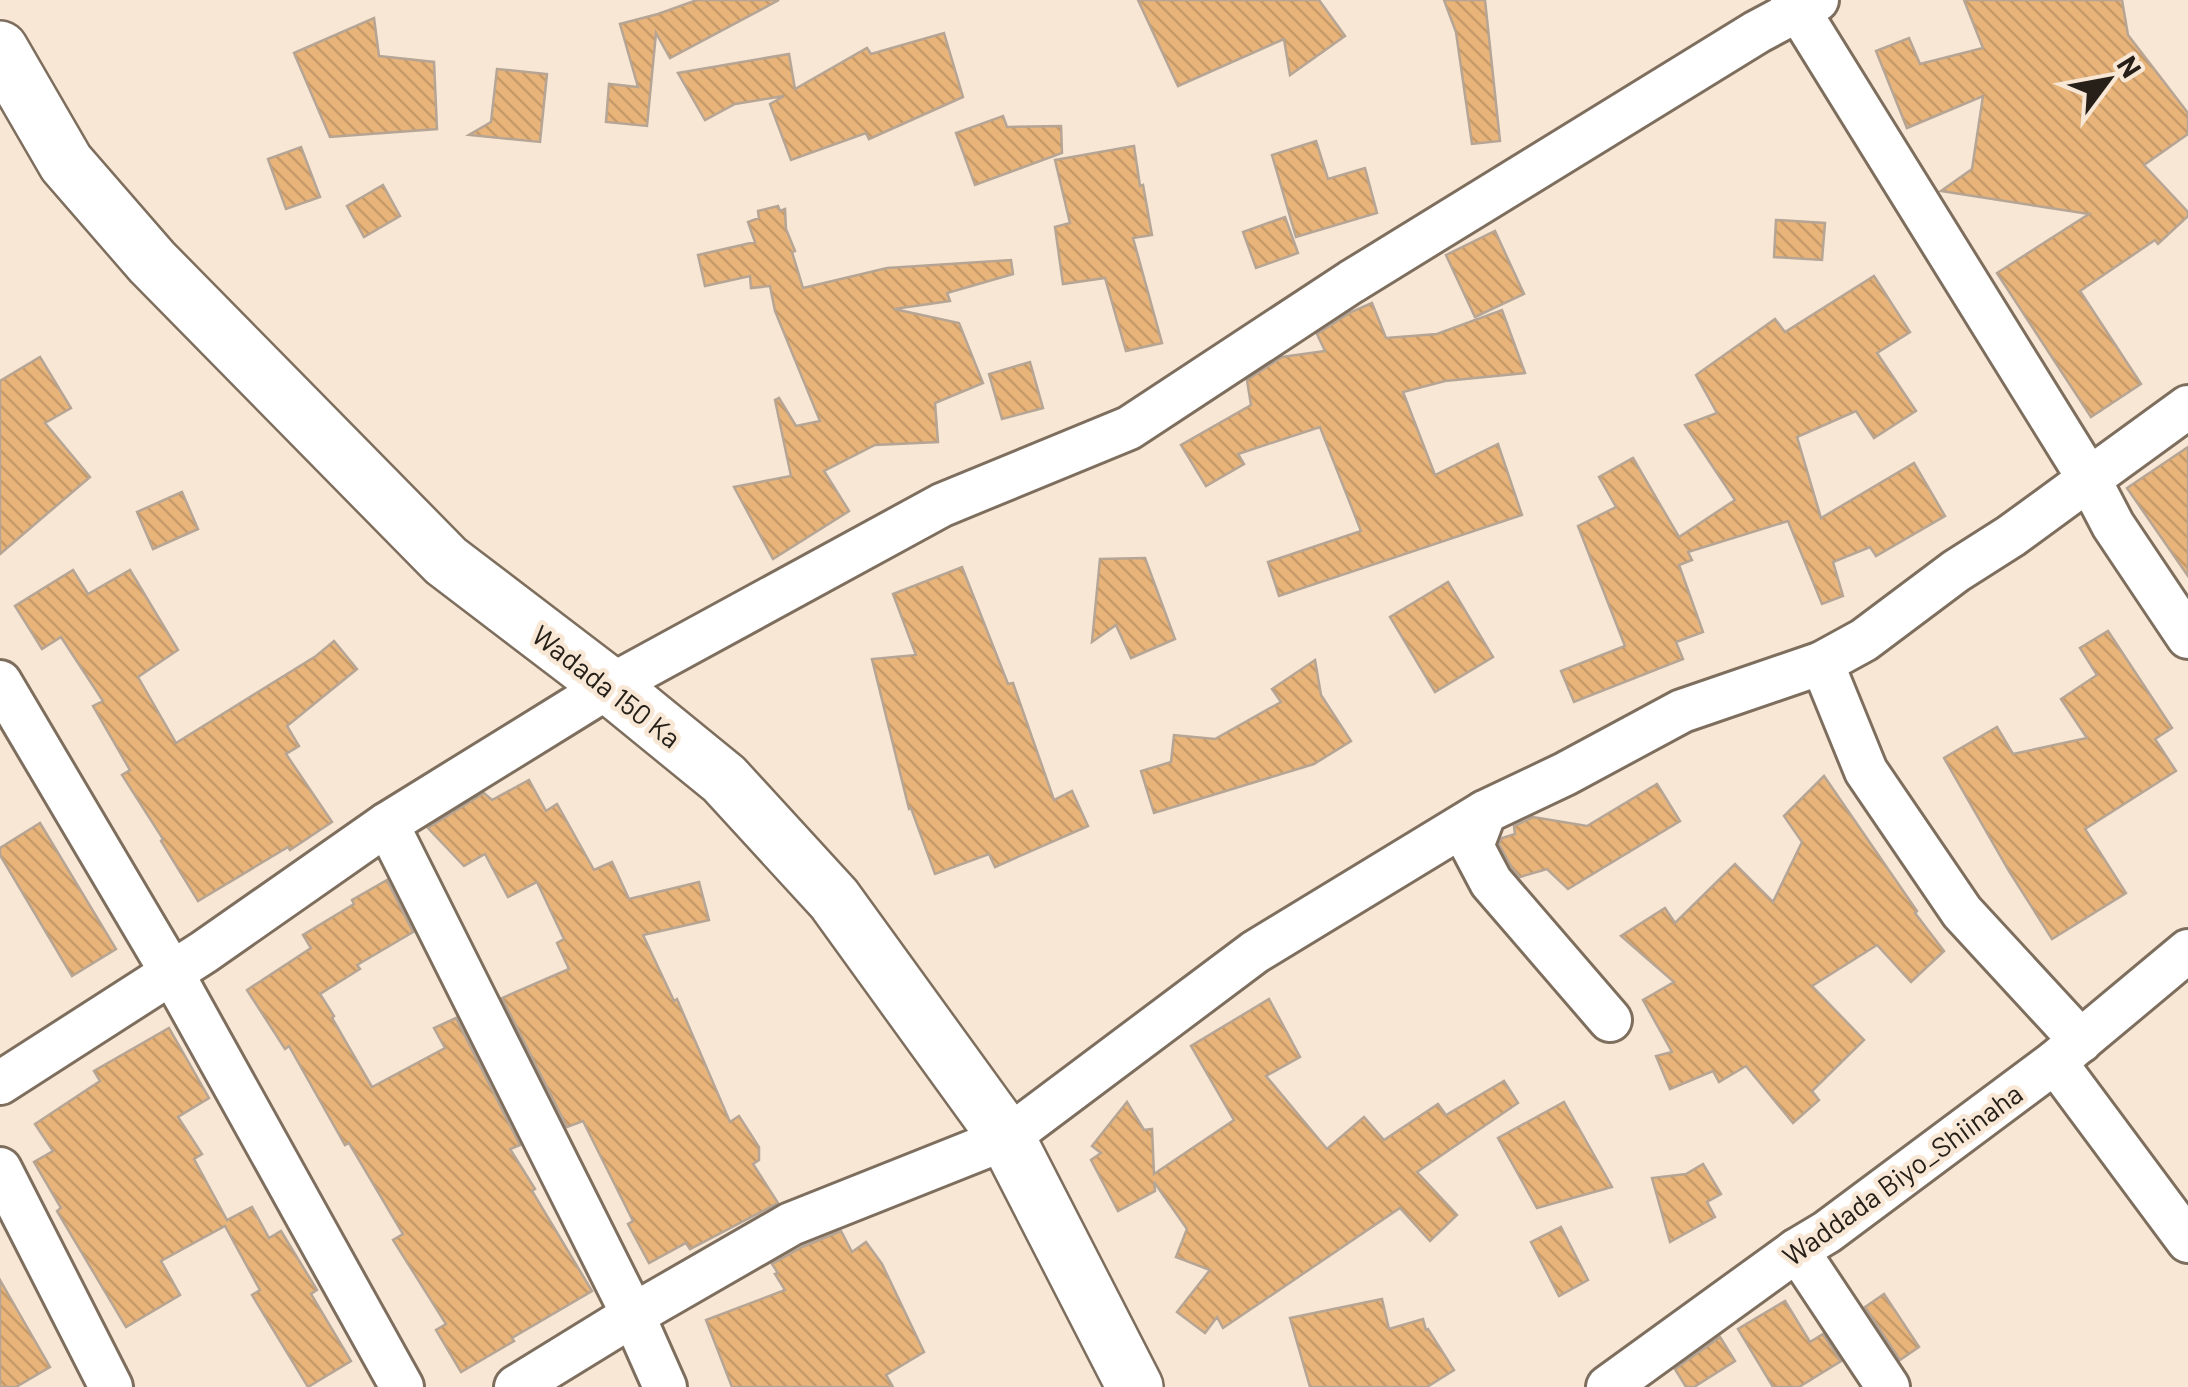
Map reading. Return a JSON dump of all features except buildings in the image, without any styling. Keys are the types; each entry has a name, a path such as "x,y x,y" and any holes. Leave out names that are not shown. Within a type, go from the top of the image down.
{"street":[{"path":"0,1083 172,973 388,824 610,686 942,505 1129,428 1351,282 1802,4 2113,525 2188,637"},
{"name":"Wadada 150 Ka","path":"0,49 66,163 152,262 446,561 724,779 834,899 1007,1138 1135,1387"},
{"path":"516,1387 790,1224 1007,1138 1255,952 1485,812 1682,711 1822,663 1864,640 2188,406"},
{"path":"1822,663 1866,771 1962,912 2068,1052 2188,1240"},
{"path":"0,682 172,973 402,1387"},
{"path":"1485,812 1472,846 1492,882 1610,1020"},
{"path":"388,824 633,1315 665,1387"},
{"name":"Waddada Biyo_Shiinaha","path":"1608,1387 1827,1232 2068,1052 2188,951"},
{"path":"0,1168 112,1387"},
{"path":"1798,1250 1888,1387"}]}
